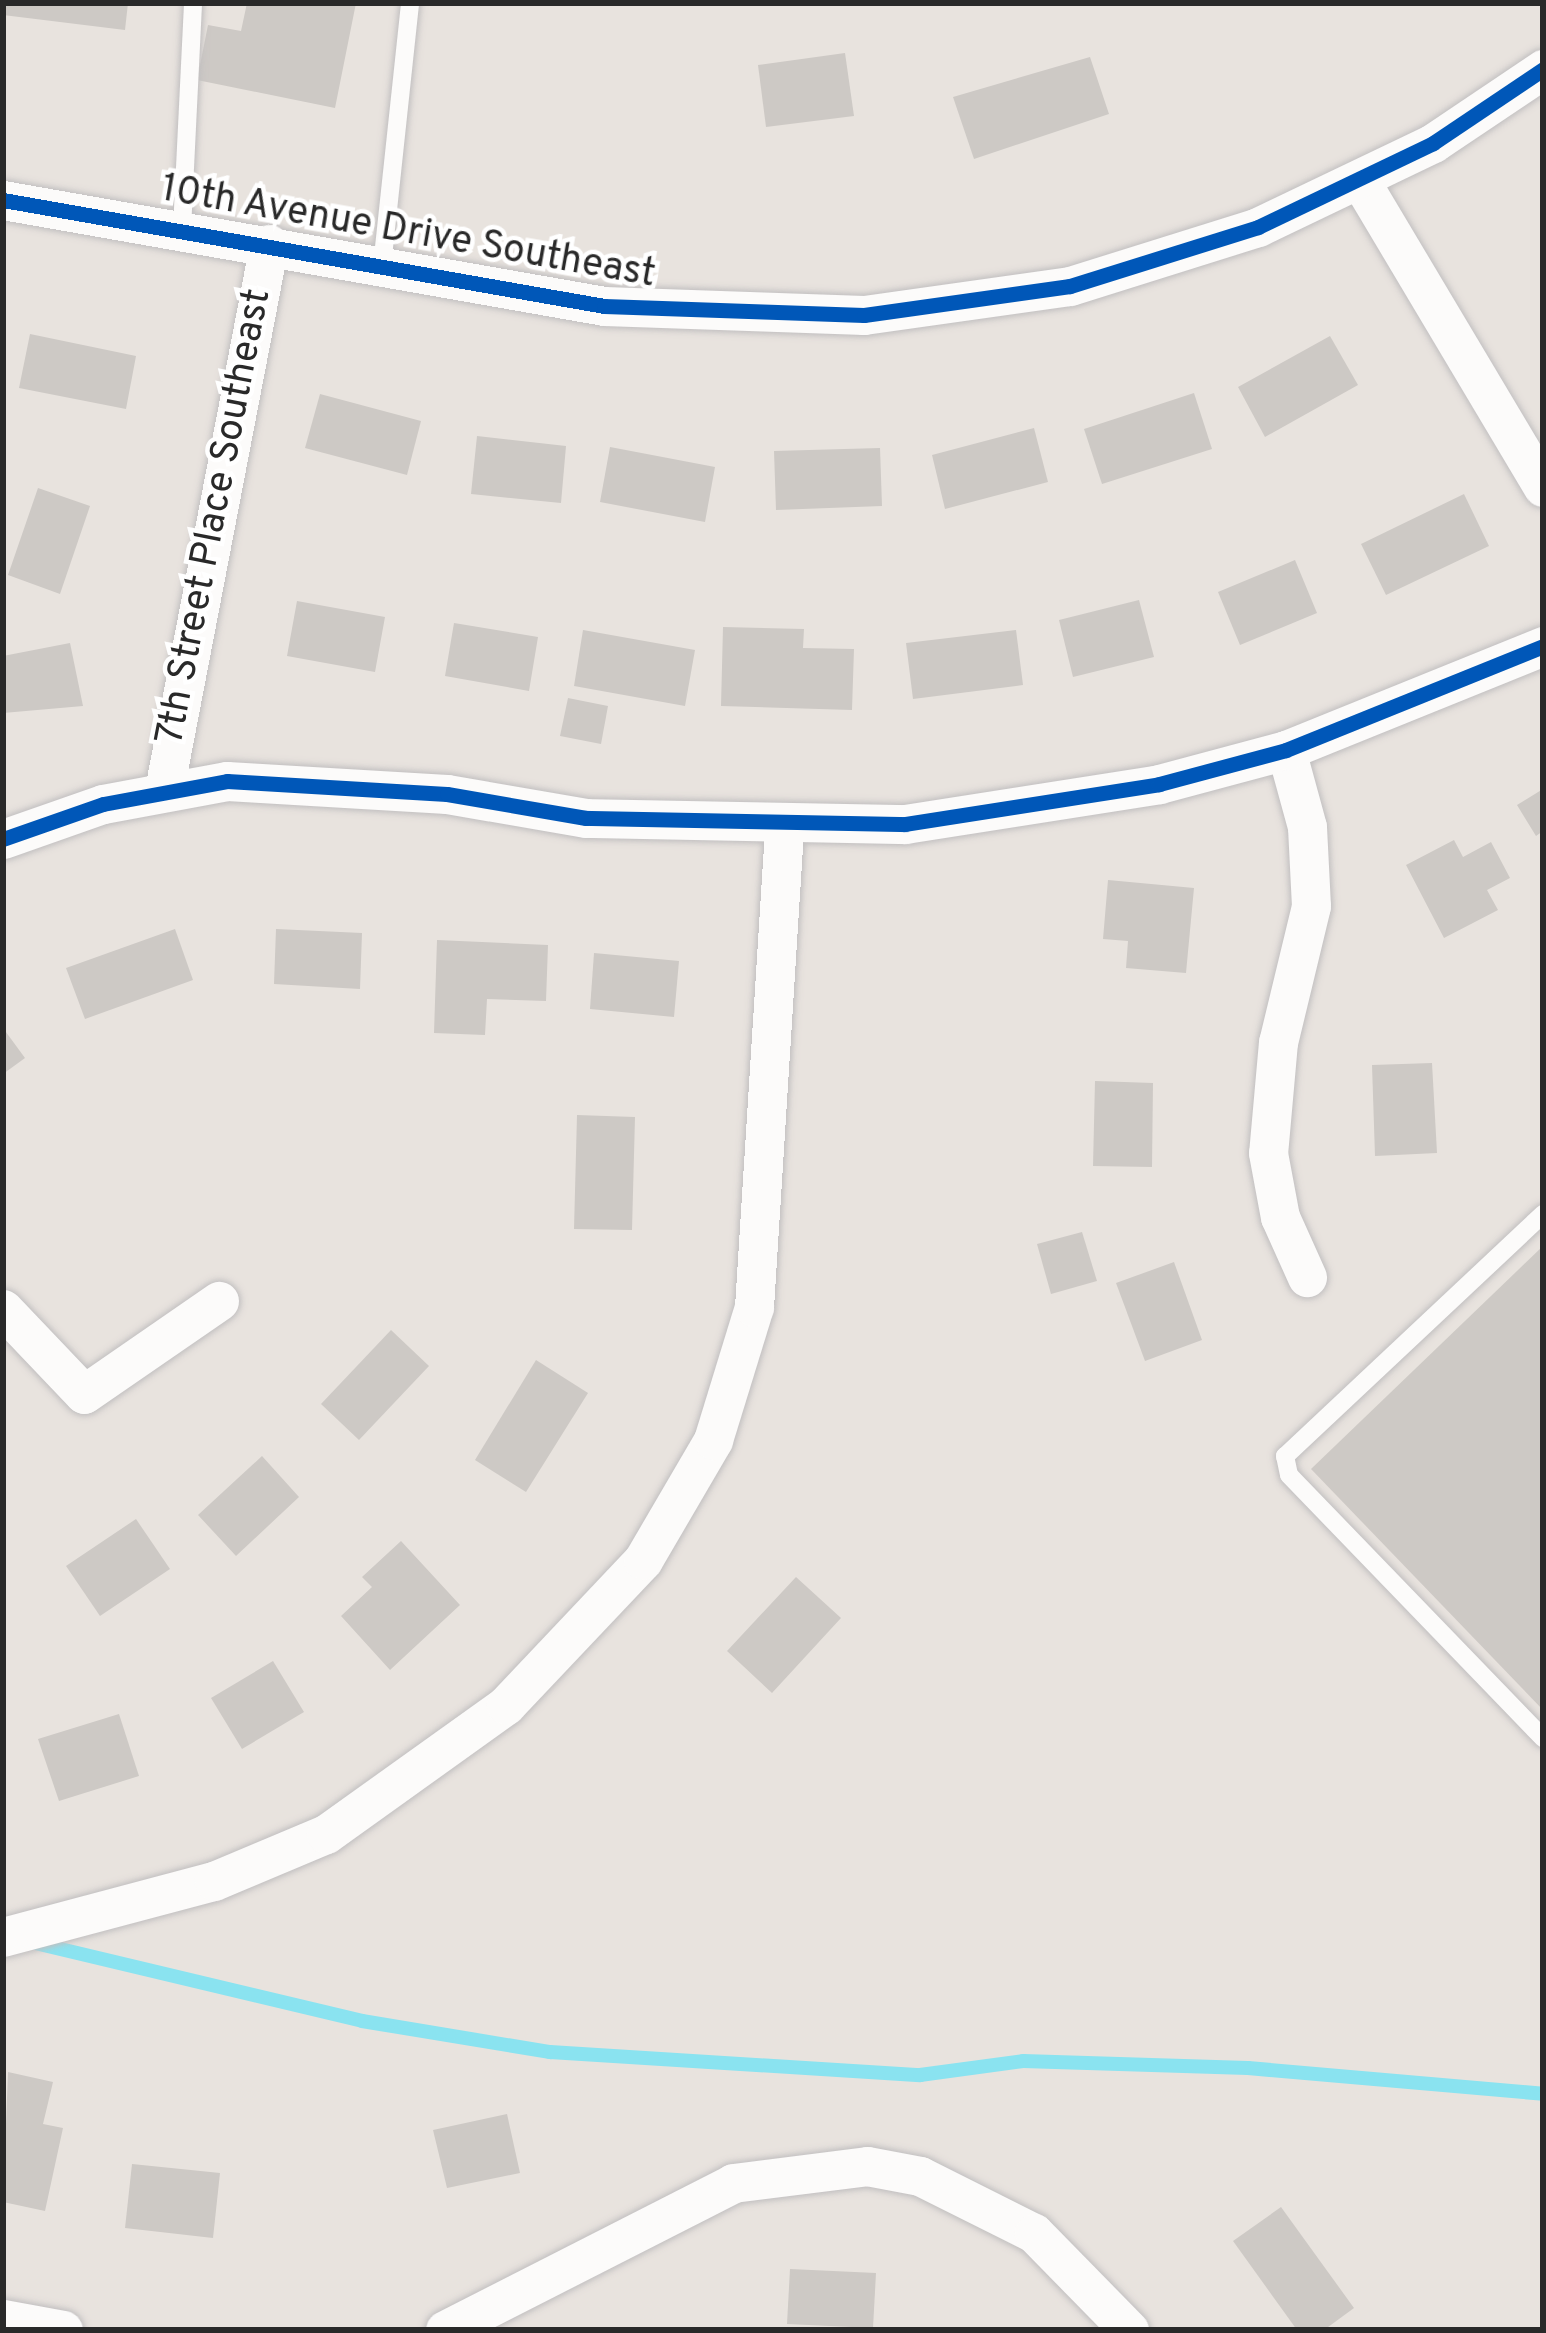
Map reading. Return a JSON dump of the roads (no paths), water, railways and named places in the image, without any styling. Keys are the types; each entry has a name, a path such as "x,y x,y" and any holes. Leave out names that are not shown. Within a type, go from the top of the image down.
{"street":[{"name":"10th Avenue Drive Southeast","path":"3,200 624,308 864,315 1120,274 1360,182 1543,69"},
{"path":"1360,182 1543,487"},
{"name":"7th Street Place Southeast","path":"164,790 269,244"},
{"path":"3,839 164,790 350,785 586,818 784,829 1046,805 1286,749 1543,646"},
{"path":"1286,749 1307,827 1311,906 1278,1042 1268,1153 1280,1217 1307,1276"},
{"path":"3,1936 214,1880 326,1834 506,1705 643,1560 713,1440 754,1306 784,829"},
{"path":"3,1309 84,1394 219,1301"},
{"path":"445,2330 733,2183 867,2166 920,2176 1034,2233 1130,2330"},
{"path":"3,2319 63,2330"}],"lane":[{"path":"182,229 193,3"},
{"path":"382,266 410,3"},
{"path":"1543,1214 1285,1456 1289,1475 1543,1738"}],"waterway":[{"path":"31,1942 362,2021 550,2052 920,2075 1023,2061 1248,2068 1543,2094"}]}
